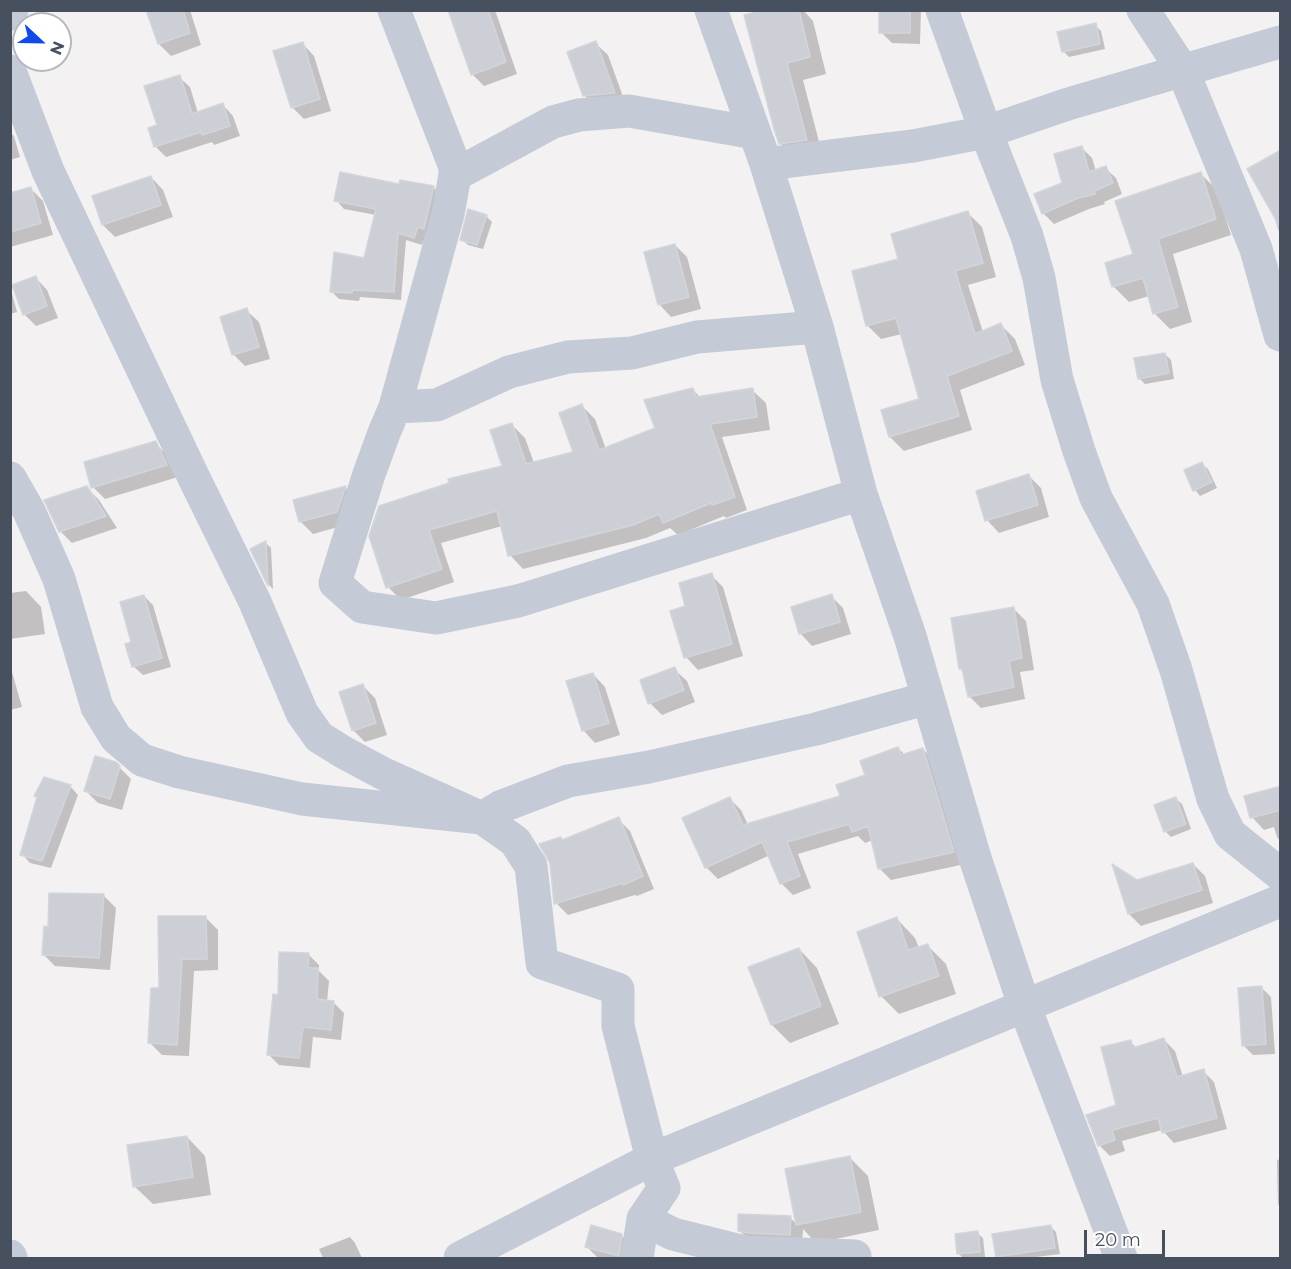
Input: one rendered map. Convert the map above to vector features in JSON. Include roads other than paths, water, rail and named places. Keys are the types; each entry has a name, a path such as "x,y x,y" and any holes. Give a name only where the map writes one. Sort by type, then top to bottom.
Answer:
{"street":[{"path":"394,10 455,167 455,175 448,214 395,407 369,474 335,583 362,607 436,618 518,601 861,494"},
{"path":"711,10 766,164 817,327 861,494 910,636 975,858 1024,1005 1121,1258"},
{"path":"942,10 1027,236 1039,278 1057,380 1079,451 1096,498 1153,604 1176,670 1213,799 1230,834 1281,874"},
{"path":"1143,10 1182,71 1256,249 1281,334"},
{"path":"766,164 913,146 986,132 1068,104 1281,42"},
{"path":"11,71 48,171 255,602 302,713 319,737 382,773 482,818 515,841 531,866 542,963 618,989 618,1026 652,1159 664,1188 643,1220 637,1258"},
{"path":"455,175 553,122 579,115 629,111 755,133"},
{"path":"395,407 437,405 509,372 568,357 632,353 697,337 817,327"},
{"path":"10,478 20,511 59,579 97,708 116,738 142,760 179,772 302,799 482,818 500,807 568,781 649,767 794,734 928,698"},
{"path":"460,1258 652,1159 1281,901"},
{"path":"643,1220 673,1234 745,1252 862,1258"}]}
